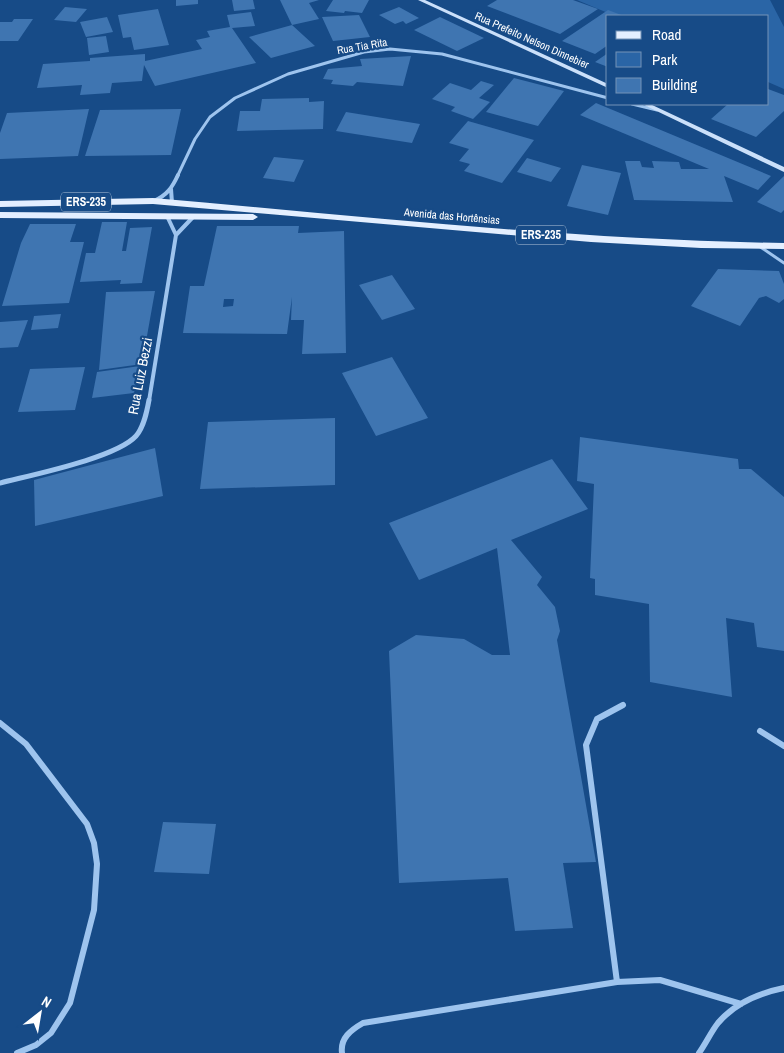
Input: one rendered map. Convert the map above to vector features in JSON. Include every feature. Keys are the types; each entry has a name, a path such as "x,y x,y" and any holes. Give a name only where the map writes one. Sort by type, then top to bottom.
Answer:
{"main road":[{"name":"Avenida das Hortênsias","path":"0,204 172,203 591,239 784,246"},
{"path":"128,215 164,211 172,203"},
{"path":"194,216 204,211 259,210"},
{"name":"Avenida das Hortênsias","path":"0,215 278,217 298,215"}],"street":[{"name":"Rua Prefeito Nelson Dinnebier","path":"421,0 606,85"},
{"name":"Rua Tia Rita","path":"153,202 163,197 171,189 195,139 210,117 235,98 288,74 364,52 390,49 442,54 606,97"},
{"path":"636,105 660,111"},
{"path":"647,105 784,170"},
{"name":"Rua Tia Rita","path":"171,189 172,203"},
{"path":"167,216 176,235 194,216"},
{"name":"Rua Luiz Bezzi","path":"0,483 99,455 124,445 136,436 144,420 149,401 176,235"},
{"path":"617,982 586,745 597,720 623,705"},
{"path":"0,723 26,744 87,824 94,843 98,864 94,910 70,1003 51,1033 36,1046 16,1053"},
{"path":"760,731 784,746"},
{"path":"342,1053 341,1049 349,1031 362,1023 617,982 660,980 741,1004"},
{"path":"699,1053 720,1021 741,1004 768,990 784,988"}],"lane":[{"path":"760,246 784,263"}],"green space":[{"path":"577,0 770,0 784,27 784,89 769,82 769,15 613,15"}],"building":[{"path":"176,0 198,0 198,4 176,6"},
{"path":"232,0 253,0 255,9 234,11"},
{"path":"280,0 319,0 309,3 319,19 292,25"},
{"path":"333,0 369,0 362,13 326,11"},
{"path":"497,0 573,0 598,9 560,34 487,6"},
{"path":"65,7 87,9 76,22 54,20"},
{"path":"399,7 419,18 406,24 403,21 395,24 379,15"},
{"path":"158,9 169,45 134,50 131,37 123,38 118,15"},
{"path":"608,10 621,15 606,15 606,46 595,54 562,41"},
{"path":"251,12 255,26 232,28 256,63 155,86 144,65 142,81 112,83 110,93 80,95 82,85 37,88 43,64 90,61 90,58 145,54 145,61 202,49 196,40 210,37 207,31 230,27 227,15"},
{"path":"359,15 370,37 333,41 322,17"},
{"path":"107,17 113,32 86,37 80,22"},
{"path":"440,17 484,38 457,51 414,30"},
{"path":"14,19 33,19 18,41 0,41 0,22 12,22"},
{"path":"292,25 315,46 271,58 249,37"},
{"path":"106,36 109,52 89,55 87,38"},
{"path":"606,54 606,66 595,62"},
{"path":"411,56 403,86 357,82 353,86 331,84 333,80 323,79 328,69 362,66 360,59"},
{"path":"514,78 564,91 538,126 486,112"},
{"path":"481,81 494,85 479,98 490,102 473,119 451,111 455,107 432,99 450,83 471,90"},
{"path":"769,89 784,95 784,111 756,137 711,119 727,105 769,105"},
{"path":"309,98 309,102 324,101 323,129 237,131 240,111 260,111 262,99"},
{"path":"596,103 771,176 758,190 724,176 733,202 634,200 625,161 640,161 642,167 654,168 652,161 679,162 681,169 709,169 580,115"},
{"path":"89,109 78,156 0,159 0,133 7,113"},
{"path":"181,109 171,155 85,156 100,110"},
{"path":"346,112 420,124 412,143 336,131"},
{"path":"468,121 534,140 502,183 464,171 470,164 459,161 469,149 449,143"},
{"path":"274,157 304,160 294,182 263,178"},
{"path":"527,158 561,168 551,182 517,172"},
{"path":"582,165 621,173 608,215 567,206"},
{"path":"784,176 784,210 781,213 757,202"},
{"path":"102,222 127,222 122,251 126,251 130,228 152,227 142,283 120,284 121,280 80,282 86,253 95,253"},
{"path":"30,224 76,224 70,242 84,242 69,303 2,306 21,243"},
{"path":"217,226 299,226 298,233 344,231 346,353 302,354 304,320 291,320 292,297 287,334 183,333 190,286 204,286","holes":["224,299 234,299 233,306 223,307"]},
{"path":"718,269 779,271 784,284 784,299 779,303 766,296 759,298 740,326 691,306"},
{"path":"392,275 415,309 382,320 359,285"},
{"path":"155,291 142,364 99,370 106,292"},
{"path":"61,314 58,328 31,330 34,316"},
{"path":"28,320 18,347 0,348 0,322"},
{"path":"392,357 428,418 376,436 342,373"},
{"path":"140,366 134,393 92,398 97,372"},
{"path":"85,367 75,410 18,412 30,369"},
{"path":"335,418 335,485 200,489 208,422"},
{"path":"580,437 738,459 739,469 751,469 784,497 784,651 757,647 754,623 726,618 732,697 650,682 649,604 595,595 595,579 590,578 594,484 577,481"},
{"path":"155,448 163,496 35,526 34,480"},
{"path":"552,459 588,509 511,540 542,577 537,585 555,607 560,631 557,640 596,862 563,863 573,928 515,931 508,878 399,883 389,651 416,635 464,639 492,655 510,655 497,548 419,580 389,523"},
{"path":"163,822 216,824 209,874 154,872"}]}
